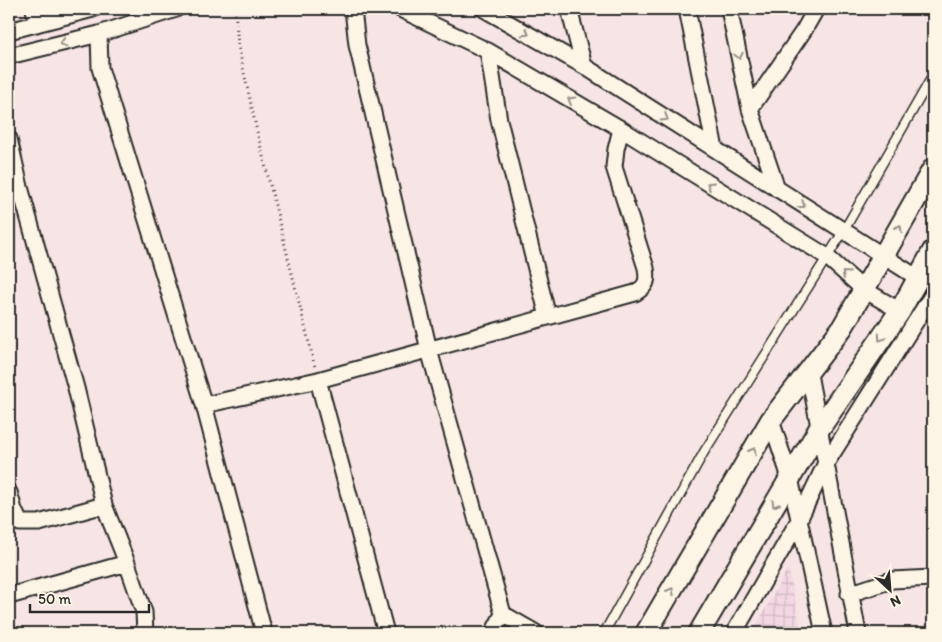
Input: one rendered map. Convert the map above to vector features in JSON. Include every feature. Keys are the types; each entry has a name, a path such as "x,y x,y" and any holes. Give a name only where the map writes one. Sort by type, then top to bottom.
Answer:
{"street":[{"path":"34,9 37,24"},
{"path":"9,31 93,9"},
{"path":"9,56 99,34 176,9"},
{"path":"353,9 357,45 429,350 503,614 493,633"},
{"path":"400,9 488,51 621,130 826,256 863,289 900,311"},
{"path":"484,9 584,66 918,278"},
{"path":"569,9 584,66"},
{"path":"688,9 715,149"},
{"path":"729,9 750,108 777,189"},
{"path":"750,108 804,30 816,9"},
{"path":"99,34 100,68 204,405 264,633"},
{"path":"488,51 498,120 548,317"},
{"path":"204,405 318,380 635,293 644,288 648,280 614,167 621,130"},
{"path":"9,139 14,189 76,388 104,505 141,600 146,631"},
{"path":"646,633 771,420 809,374 842,328 933,169"},
{"path":"700,633 819,429 900,311 933,251"},
{"path":"734,633 799,520 826,465 933,294"},
{"path":"809,374 849,594 858,633"},
{"path":"318,380 386,633"},
{"path":"771,420 790,478 824,633"},
{"path":"9,492 20,523 39,524 104,505"},
{"path":"9,596 127,563"},
{"path":"849,594 892,580 933,578"},
{"path":"503,614 536,633"}],"lane":[{"path":"604,633 704,452 826,256 843,232 933,75"}],"path":[{"path":"235,9 238,45 258,136 318,380"}],"shaded area":[{"path":"788,568 802,633 752,633"}]}
